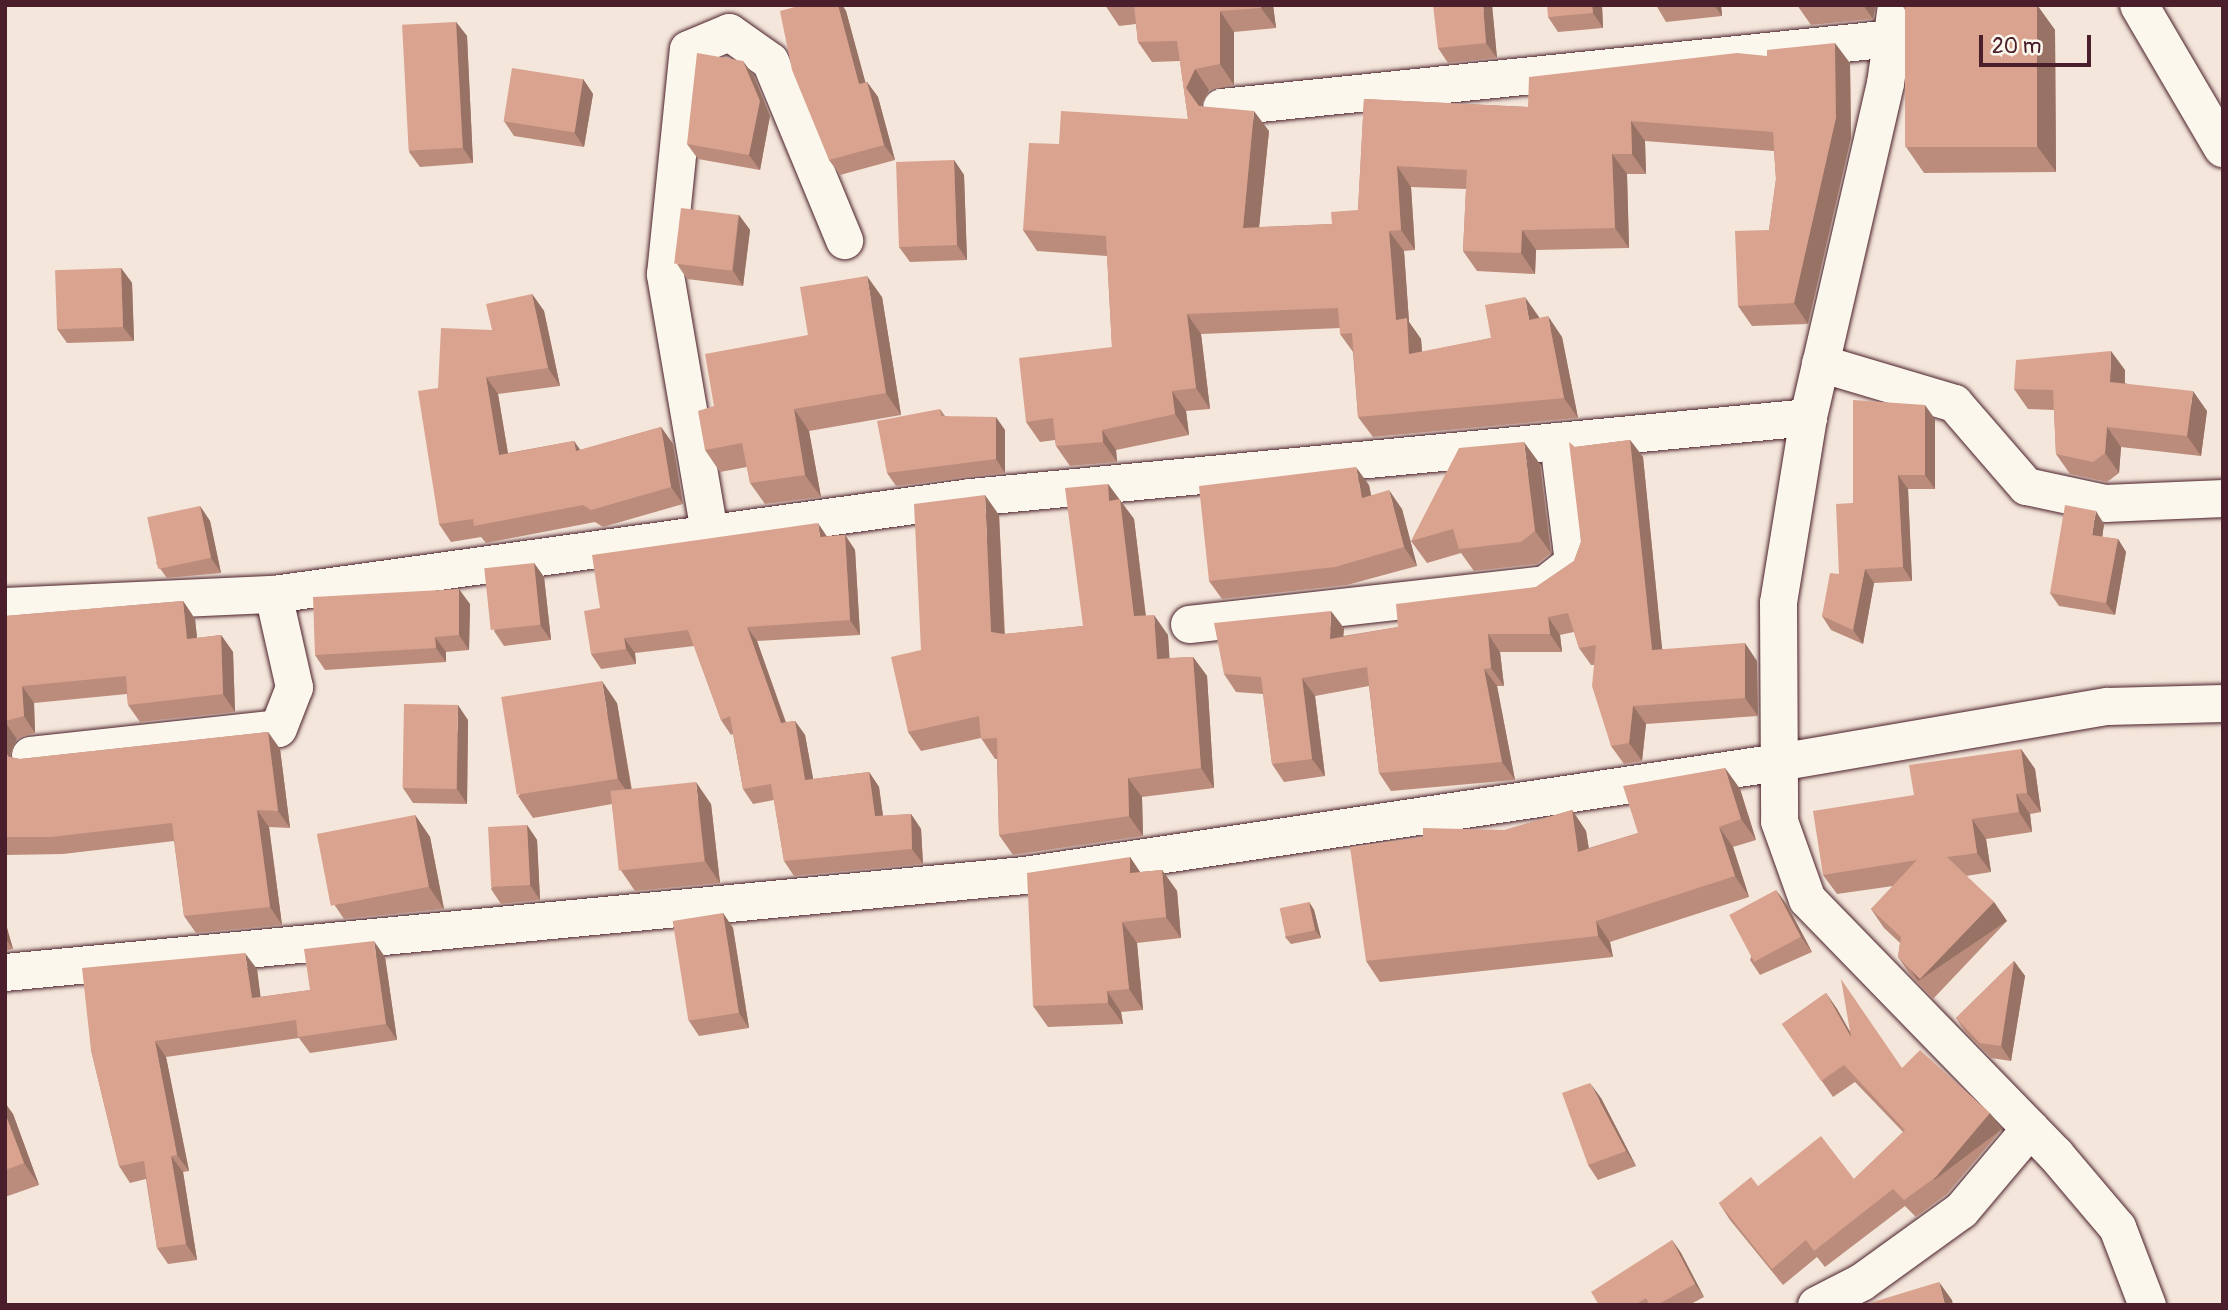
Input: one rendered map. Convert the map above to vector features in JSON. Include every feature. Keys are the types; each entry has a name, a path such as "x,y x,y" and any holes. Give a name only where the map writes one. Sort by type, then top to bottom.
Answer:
{"main road":[{"path":"2140,5 2223,148"}],"street":[{"path":"1221,107 1894,22 1808,416 1778,603 1779,821 1807,899 2030,1129 2117,1227 2147,1305"},
{"path":"709,532 665,274 688,49 729,32 770,61 844,240"},
{"path":"1820,363 1954,403 2026,486 2105,503 2223,498"},
{"path":"5,607 273,594 970,497 1808,416"},
{"path":"1189,624 1545,584 1573,562 1558,440"},
{"path":"30,755 278,728 294,687 273,594"},
{"path":"5,972 1024,875 1778,762 2107,706 2223,703"},
{"path":"1816,1305 1861,1282 1961,1210 2030,1129"}],"building":[{"path":"802,5 838,5 859,84 867,82 884,145 829,160 792,70 780,11"},
{"path":"1134,5 1261,5 1261,8 1220,11 1220,64 1195,69 1186,88 1199,106 1254,111 1243,228 1332,224 1331,212 1358,210 1364,99 1528,107 1529,77 1737,53 1767,56 1767,50 1835,43 1836,118 1794,303 1738,306 1735,231 1769,230 1776,179 1773,132 1631,121 1632,154 1612,154 1615,228 1522,230 1521,253 1463,251 1467,170 1397,166 1401,230 1389,231 1396,320 1407,318 1409,354 1491,338 1485,305 1525,297 1529,320 1548,316 1564,398 1358,417 1352,333 1340,334 1338,308 1187,314 1196,388 1172,391 1175,414 1102,430 1103,442 1056,446 1053,418 1026,422 1019,358 1112,347 1106,236 1023,230 1029,143 1059,144 1061,111 1188,119 1177,41 1138,42"},
{"path":"1433,5 1483,5 1486,43 1438,48"},
{"path":"1547,5 1592,5 1593,13 1548,17"},
{"path":"1905,5 2037,5 2037,147 1905,147"},
{"path":"456,22 463,148 409,151 402,25"},
{"path":"697,53 743,61 760,101 749,155 687,144"},
{"path":"512,68 583,79 575,133 504,121"},
{"path":"954,160 957,245 899,247 896,162"},
{"path":"681,208 739,215 732,271 674,264"},
{"path":"121,268 123,327 57,329 55,270"},
{"path":"867,276 886,393 794,409 805,475 750,483 742,443 705,450 698,411 714,406 705,354 808,335 800,287"},
{"path":"532,294 548,368 486,377 499,455 574,441 576,451 661,427 671,487 591,510 583,505 474,526 473,519 439,524 418,391 438,388 441,328 492,330 486,304"},
{"path":"2111,351 2110,382 2193,391 2187,436 2107,427 2105,453 2093,462 2056,454 2053,390 2014,389 2016,360"},
{"path":"1853,400 1925,405 1925,475 1898,475 1903,567 1865,569 1853,630 1822,616 1830,573 1839,574 1836,504 1853,503"},
{"path":"940,409 941,416 996,417 996,459 887,473 877,421"},
{"path":"1630,440 1652,650 1745,643 1745,698 1633,706 1629,743 1611,746 1592,686 1596,645 1579,648 1568,613 1548,617 1550,634 1488,634 1491,668 1484,669 1502,762 1379,773 1367,667 1302,678 1312,759 1272,764 1261,677 1224,674 1214,623 1331,611 1330,639 1398,627 1396,604 1536,587 1574,561 1581,542 1569,442 1575,447"},
{"path":"1524,442 1535,531 1521,542 1459,549 1453,529 1411,541 1459,448"},
{"path":"1356,467 1362,498 1389,490 1404,547 1335,567 1209,581 1199,486"},
{"path":"1108,484 1109,501 1120,499 1134,616 1154,615 1157,659 1193,657 1201,768 1128,778 1129,816 999,835 997,738 981,739 979,716 908,732 891,657 921,650 914,504 985,495 991,632 1004,634 1083,626 1065,488"},
{"path":"2065,505 2096,511 2092,535 2118,539 2106,603 2050,593"},
{"path":"200,506 211,558 158,569 147,517"},
{"path":"818,523 820,537 845,535 850,620 747,627 781,723 795,721 805,780 869,772 875,816 911,814 912,849 784,861 771,784 743,789 730,716 721,720 688,630 624,638 626,649 591,654 584,611 600,608 592,555"},
{"path":"534,563 540,625 491,630 484,568"},
{"path":"459,589 459,635 435,637 436,648 315,655 313,597"},
{"path":"183,601 187,639 221,635 223,694 128,705 126,676 22,686 24,716 5,721 5,616"},
{"path":"602,681 617,779 517,795 501,697"},
{"path":"404,704 458,705 457,789 403,788"},
{"path":"268,732 278,811 257,810 270,907 184,916 172,823 51,837 5,837 5,752 9,757 20,759"},
{"path":"2021,749 2027,793 2016,794 2019,812 1972,819 1977,853 1947,857 1994,902 1920,979 1898,957 1901,937 1871,909 1917,860 1823,875 1813,811 1914,795 1909,765"},
{"path":"1725,768 1741,819 1719,827 1735,876 1596,921 1598,936 1366,961 1350,847 1423,837 1423,828 1505,830 1572,810 1578,852 1638,833 1623,786"},
{"path":"696,782 704,862 619,871 610,791"},
{"path":"415,815 429,887 331,906 317,834"},
{"path":"527,825 530,885 491,887 488,827"},
{"path":"1130,857 1130,873 1162,870 1166,917 1122,922 1129,989 1107,991 1108,1003 1033,1006 1027,873"},
{"path":"1776,890 1801,937 1754,962 1729,915"},
{"path":"1309,902 1315,930 1286,937 1280,908"},
{"path":"723,913 739,1013 688,1021 673,921"},
{"path":"374,941 386,1024 298,1037 296,1020 155,1041 177,1155 171,1156 186,1244 157,1248 144,1161 119,1166 91,1050 82,968 245,953 252,998 310,990 304,949"},
{"path":"2014,961 2001,1046 1980,1043 1956,1018"},
{"path":"1841,979 1902,1068 1920,1050 1990,1113 1936,1177 1904,1200 1893,1189 1814,1251 1806,1240 1772,1269 1719,1203 1751,1177 1758,1186 1821,1136 1854,1179 1905,1130 1844,1065 1821,1081 1782,1024 1826,993 1851,1037"},
{"path":"1590,1083 1626,1151 1588,1165 1562,1093"},
{"path":"5,1113 24,1163 5,1170"},
{"path":"1672,1240 1695,1284 1657,1305 1649,1305 1646,1298 1635,1305 1599,1305 1591,1292"},
{"path":"1939,1282 1945,1305 1863,1305"}]}
